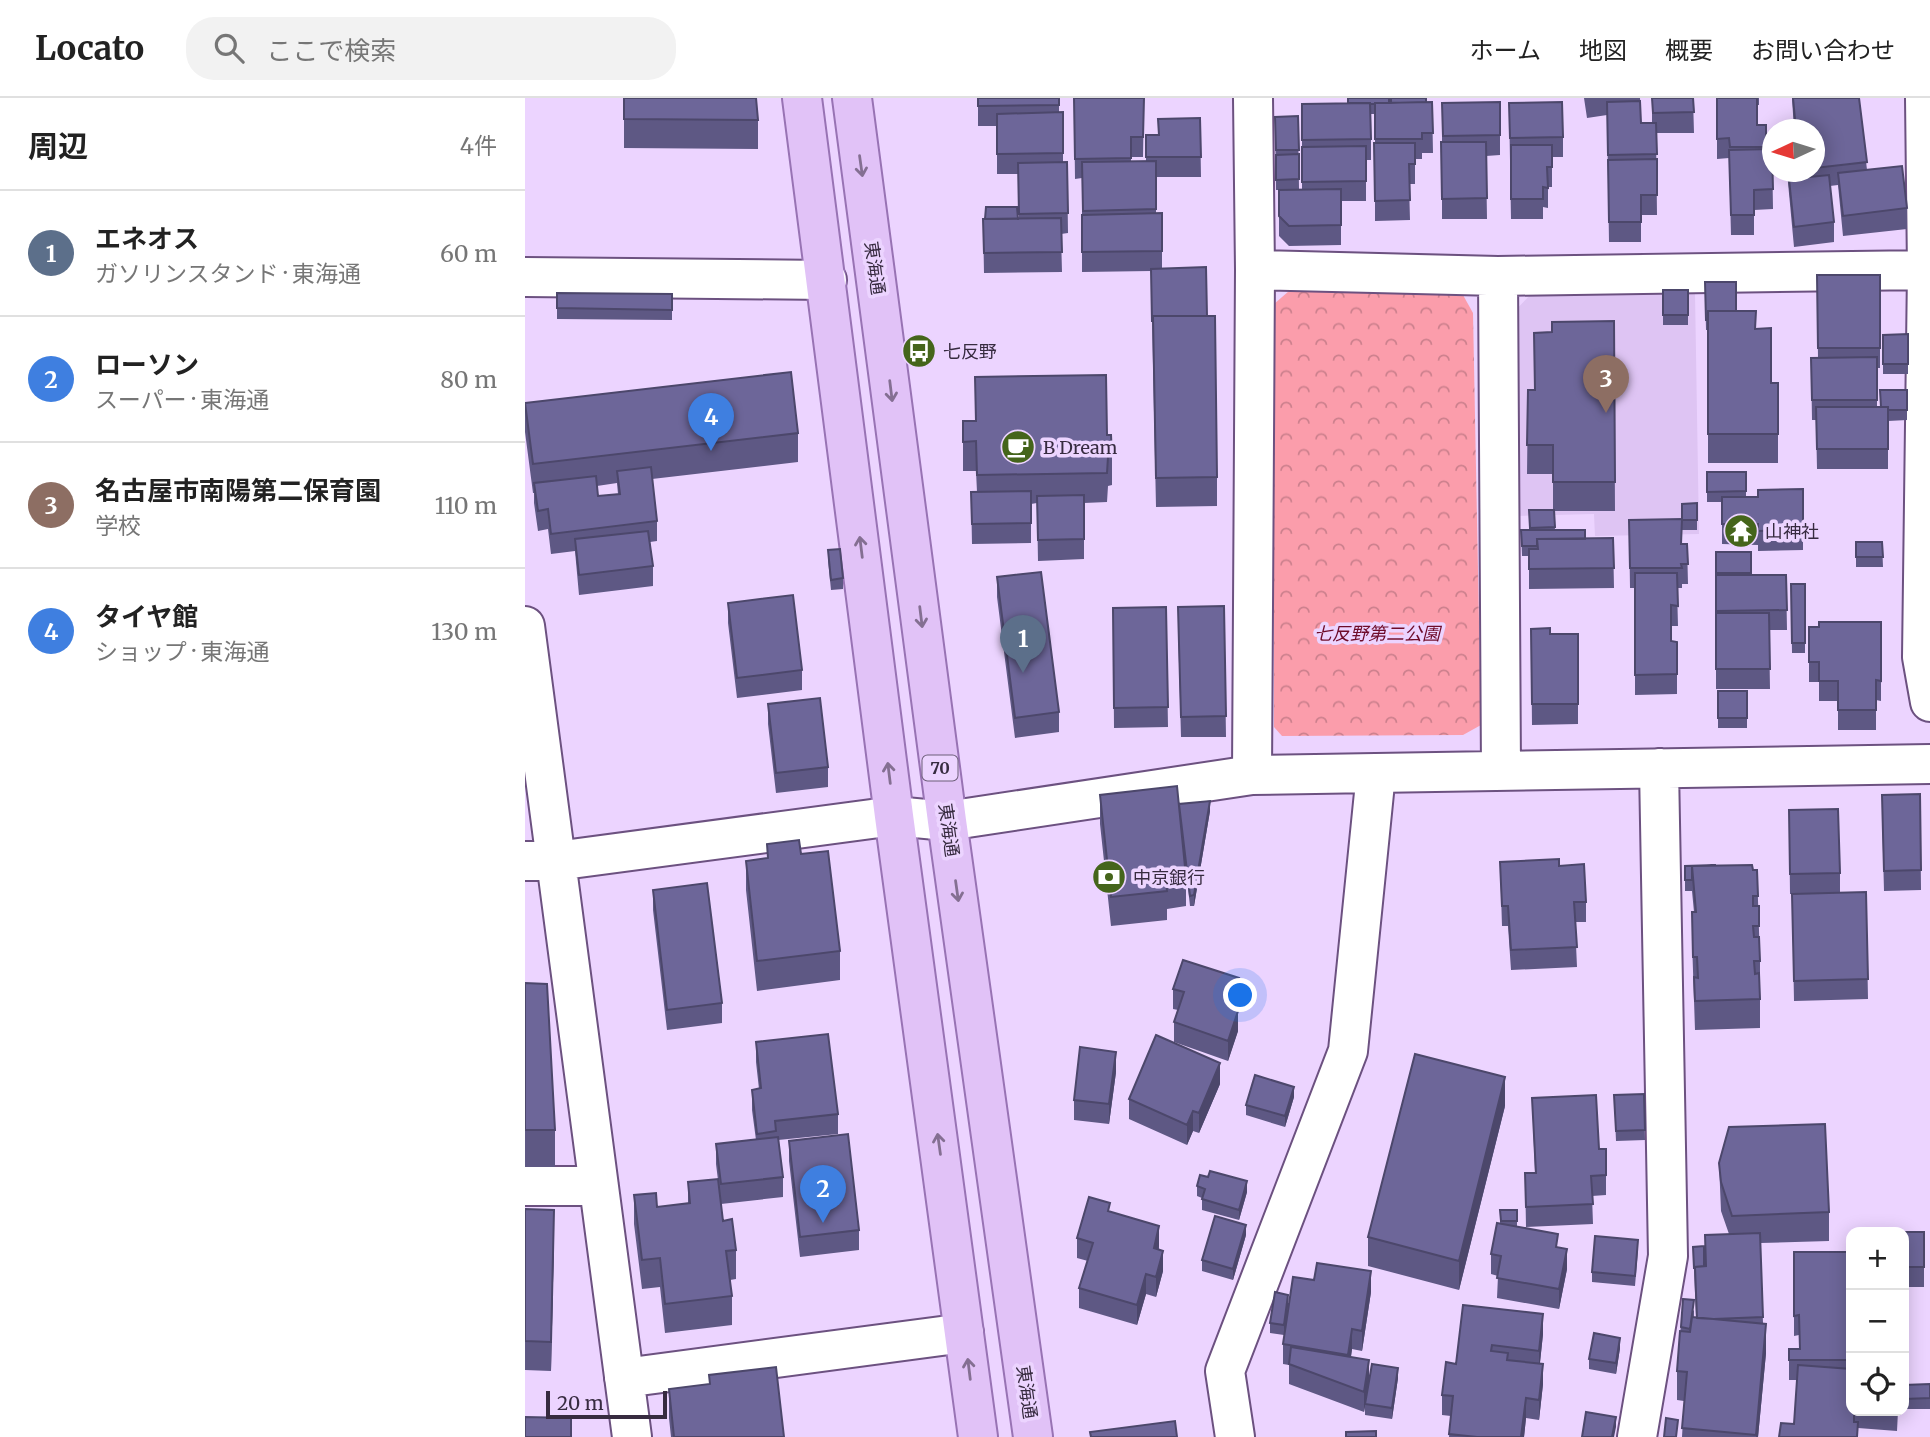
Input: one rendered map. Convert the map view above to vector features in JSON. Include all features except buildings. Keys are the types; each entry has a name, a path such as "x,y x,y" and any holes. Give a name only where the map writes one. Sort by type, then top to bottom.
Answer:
{"main road":[{"path":"802,98 894,816 978,1437"},
{"name":"東海通","path":"852,98 947,821 1033,1437"}],"street":[{"path":"1252,775 1255,270 1253,98"},
{"path":"1925,98 1927,533 1922,657 1930,702"},
{"path":"1255,270 1498,276 1927,270"},
{"path":"1498,276 1501,771"},
{"path":"525,277 827,280"},
{"path":"525,626 540,861 599,1186 632,1437"},
{"path":"540,861 894,816 947,821 1252,775 1930,764"},
{"path":"1637,1437 1668,1256 1659,768"},
{"path":"1235,1437 1225,1371 1348,1051 1376,773"},
{"path":"525,1186 599,1186"},
{"path":"624,1378 964,1333"}],"shaded area":[{"path":"1695,293 1699,534 1595,536 1594,514 1515,516 1514,312 1530,295"}],"green space":[{"name":"七反野第二公園","path":"1289,291 1463,295 1473,313 1481,725 1463,735 1282,736 1274,727 1274,304"}],"place":[{"name":"七反野","path":"919,351"},
{"name":"名古屋市南陽第二保育園","path":"1606,413"},
{"name":"B Dream","path":"1018,447"},
{"name":"タイヤ館","path":"711,451"},
{"name":"山神社","path":"1741,531"},
{"name":"エネオス","path":"1023,673"},
{"name":"中京銀行","path":"1109,877"},
{"name":"ローソン","path":"823,1223"}]}
